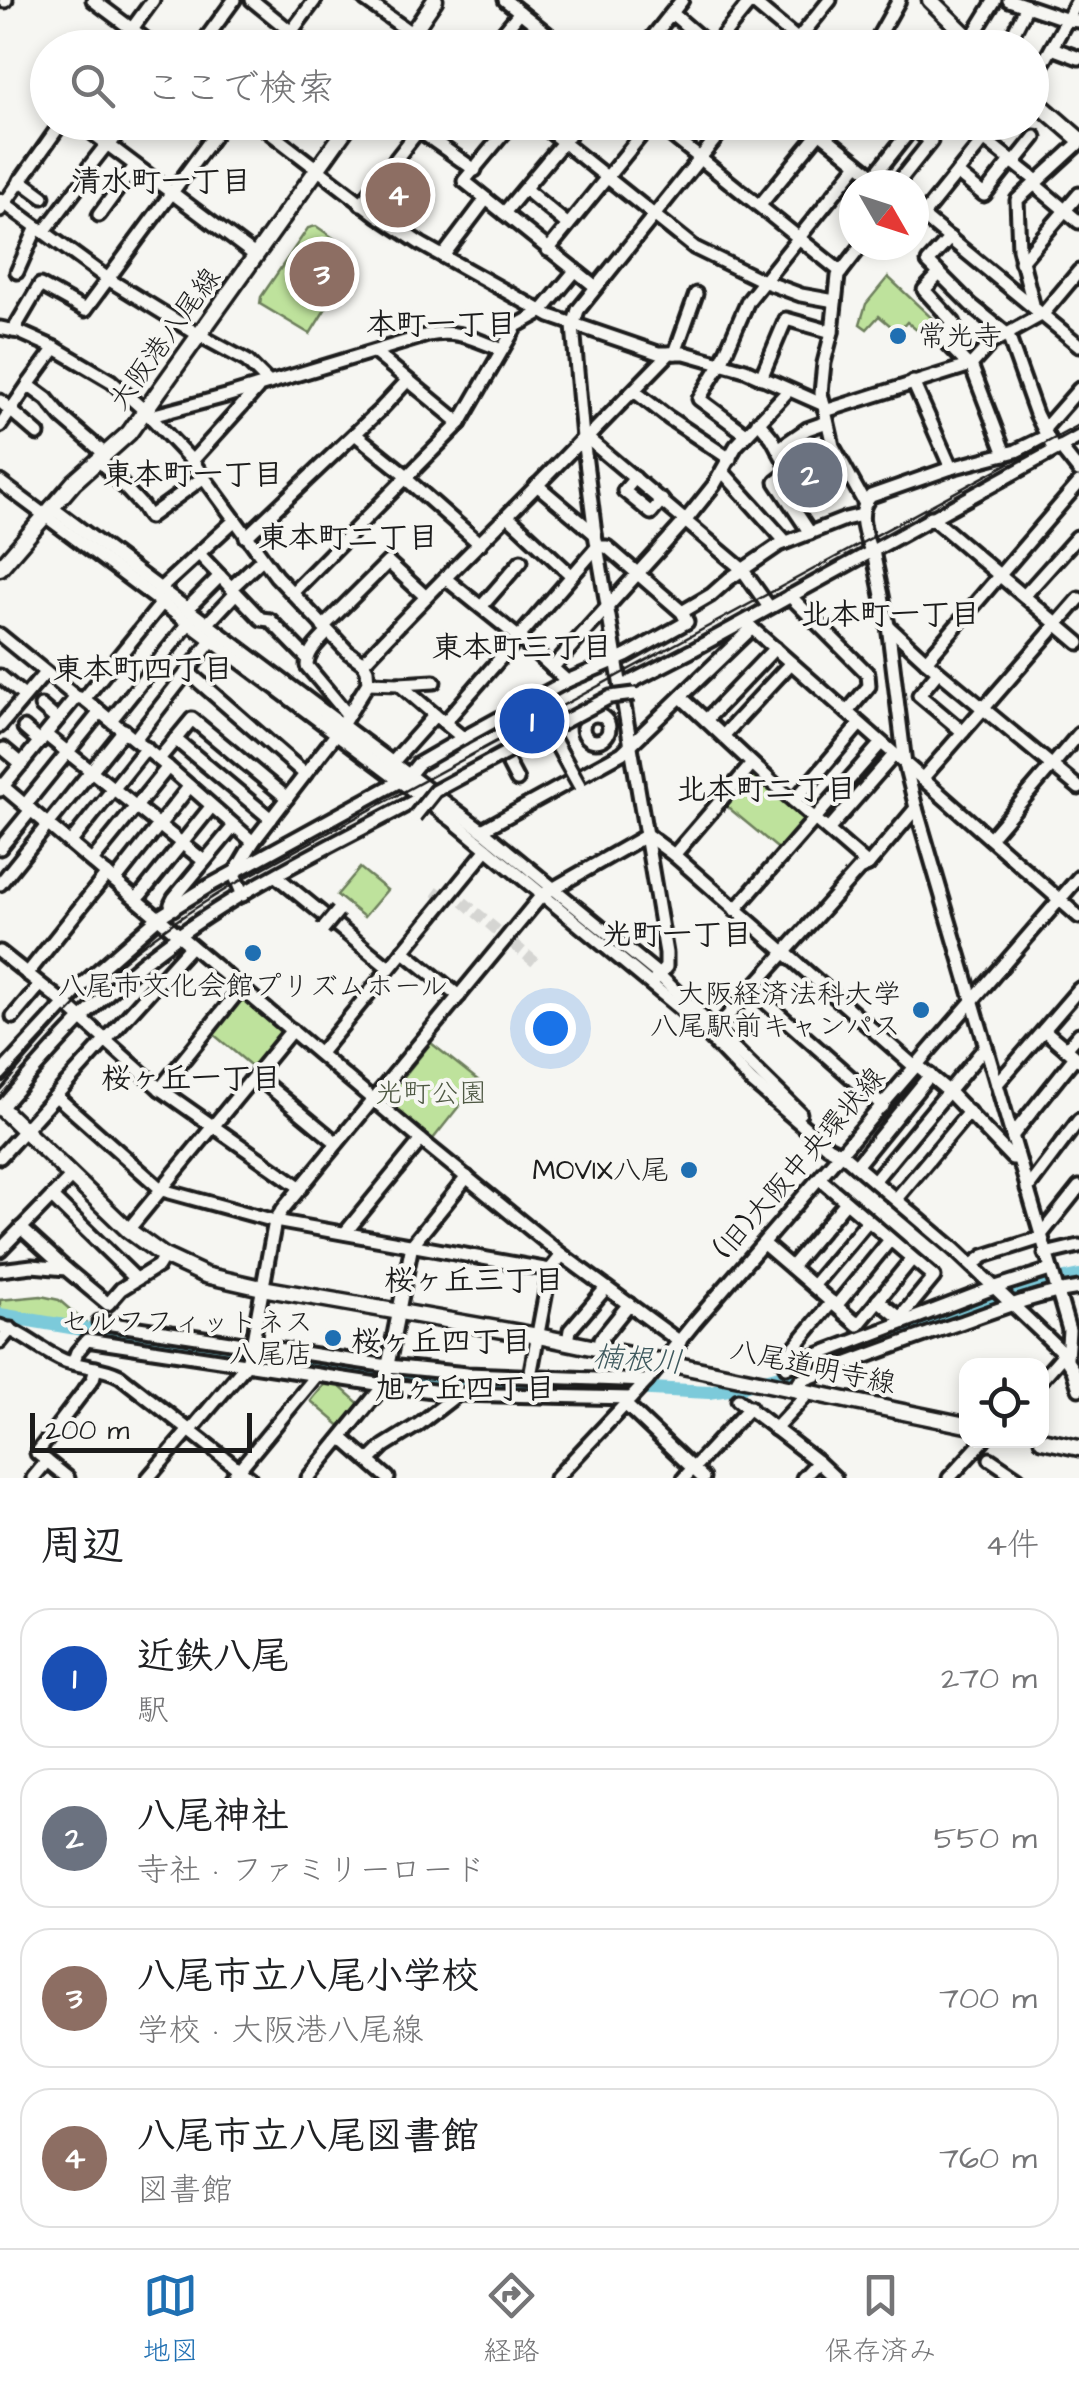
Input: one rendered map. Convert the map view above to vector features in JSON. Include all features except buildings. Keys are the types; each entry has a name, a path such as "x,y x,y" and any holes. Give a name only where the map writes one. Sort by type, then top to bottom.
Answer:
{"main road":[{"path":"415,30 436,0"},
{"path":"930,0 961,30"},
{"path":"1049,114 1079,141"},
{"name":"大阪港八尾線","path":"0,568 48,511 148,414 199,335 339,140"},
{"name":"八尾道明寺線","path":"0,1108 128,1230 164,1256 205,1275 599,1348 959,1423"},
{"path":"1049,1442 1079,1448"}],"street":[{"path":"93,0 134,30"},
{"path":"132,28 153,0"},
{"path":"212,30 234,0"},
{"path":"252,0 290,30"},
{"path":"292,30 315,0"},
{"path":"365,0 406,30"},
{"path":"506,0 521,7 546,30"},
{"path":"659,30 682,0"},
{"path":"727,30 751,0 781,30"},
{"path":"807,30 830,0"},
{"path":"882,30 899,0"},
{"path":"981,30 995,0"},
{"path":"1008,0 1073,20"},
{"path":"1049,53 1073,20 1078,0"},
{"path":"1015,30 1027,6"},
{"path":"504,30 521,7"},
{"path":"673,14 691,30"},
{"path":"1052,48 1079,58"},
{"path":"49,140 1,204 108,279 246,361 264,384"},
{"path":"101,140 256,256"},
{"path":"85,172 112,140"},
{"path":"211,140 85,310 40,285 7,329 55,348 111,381 148,414 192,461 292,593 368,670 368,683 359,700 253,842 234,874"},
{"path":"279,140 361,204 542,312 572,326 658,353 686,353 745,370 826,412"},
{"path":"361,204 406,140"},
{"path":"436,140 474,170"},
{"path":"499,140 464,180 596,287"},
{"path":"560,140 695,248 763,281 835,302"},
{"path":"548,250 639,140"},
{"path":"677,140 841,272"},
{"path":"655,980 666,967 666,954 606,607 572,326 578,310 714,140"},
{"path":"760,205 804,140"},
{"path":"830,140 866,170"},
{"path":"878,170 899,140"},
{"path":"908,170 929,140"},
{"path":"929,201 983,140"},
{"path":"985,140 1079,222"},
{"path":"957,173 984,195 1033,140"},
{"path":"1038,310 1021,262 1017,200 1079,141"},
{"path":"504,214 562,142"},
{"path":"746,434 698,399 720,363 739,317 763,281 858,164"},
{"path":"99,215 136,166"},
{"path":"20,180 43,196"},
{"path":"17,272 40,229 78,186"},
{"path":"525,189 568,224"},
{"path":"1021,262 1079,194"},
{"path":"443,256 486,199"},
{"path":"929,221 1079,345"},
{"path":"950,238 928,262 1008,335 1045,432 1079,471"},
{"path":"850,260 841,272 822,393 833,446 863,509 888,626 905,764 916,808 1069,1330 1065,1356 1049,1372"},
{"path":"292,593 460,423 516,326 542,312 575,270"},
{"path":"778,449 826,412 970,365 1079,271"},
{"path":"939,274 924,290 954,323 941,337 970,365 1004,454"},
{"path":"363,663 672,353 696,294"},
{"path":"761,378 786,318 832,332"},
{"path":"148,414 448,331 502,350"},
{"path":"0,426 55,348"},
{"path":"374,352 460,423"},
{"path":"246,537 407,381"},
{"path":"913,382 950,468"},
{"path":"192,461 264,384"},
{"path":"28,386 47,400 102,457 150,517 204,478"},
{"path":"682,612 786,542 863,509 871,496 1004,454 1045,432 1079,389"},
{"path":"552,668 686,520 746,434 788,390"},
{"path":"634,391 730,459"},
{"path":"0,401 38,434"},
{"path":"758,422 790,471 776,482 810,533"},
{"path":"355,434 480,544"},
{"path":"482,830 622,754 769,607 1079,437"},
{"path":"585,438 742,569 769,607"},
{"path":"723,472 786,542"},
{"path":"0,482 48,511 188,616 212,640 342,724 404,778 438,797 482,830 547,891 716,1030 842,1154"},
{"path":"926,661 1079,484"},
{"path":"0,1074 64,1003 159,917 404,778 418,764 463,738 687,622 682,612 538,485"},
{"path":"508,516 571,575"},
{"path":"932,516 1079,643"},
{"path":"235,520 161,596 80,698 1,787 562,1256 680,1342"},
{"path":"1025,595 1077,538"},
{"path":"392,762 518,637 596,540"},
{"path":"200,554 261,619 270,620 307,658"},
{"path":"208,624 262,558"},
{"path":"481,607 521,560"},
{"path":"342,724 306,666 325,629 388,562 426,597"},
{"path":"0,848 67,753 106,716 220,576"},
{"path":"446,579 567,681"},
{"path":"790,596 868,674 868,686 847,712"},
{"path":"922,779 1079,598"},
{"path":"188,616 208,624 392,762 422,798 547,891"},
{"path":"748,625 1079,917"},
{"path":"621,687 748,625"},
{"path":"888,626 1079,788"},
{"path":"135,739 212,640"},
{"path":"2,641 124,730 253,842"},
{"path":"706,720 775,648"},
{"path":"723,736 791,663"},
{"path":"0,726 44,672"},
{"path":"188,672 306,774"},
{"path":"938,672 919,695 964,732"},
{"path":"0,676 24,696"},
{"path":"368,683 434,682"},
{"path":"399,684 463,738"},
{"path":"415,816 434,791 610,696 634,694"},
{"path":"681,697 868,865"},
{"path":"41,706 57,720"},
{"path":"92,861 135,809 175,739 192,720 286,798"},
{"path":"794,801 860,724"},
{"path":"24,728 67,753 204,862"},
{"path":"549,729 579,785"},
{"path":"0,884 124,730"},
{"path":"990,838 1079,734"},
{"path":"175,739 271,819"},
{"path":"736,910 881,744"},
{"path":"70,843 146,748"},
{"path":"4,750 22,764"},
{"path":"828,830 894,754"},
{"path":"505,756 517,780"},
{"path":"674,855 752,764"},
{"path":"230,785 248,766"},
{"path":"27,974 189,787"},
{"path":"0,1108 81,1018 179,934 276,876 422,798 438,797"},
{"path":"137,899 212,807"},
{"path":"716,1030 916,808"},
{"path":"173,908 174,898 234,826"},
{"path":"647,835 930,1075 1012,1158 1018,1158"},
{"path":"148,1478 246,1365 275,1221 547,891 647,835"},
{"path":"320,1053 487,849"},
{"path":"234,874 243,895"},
{"path":"276,876 389,968"},
{"name":"(旧)大阪中央環状線","path":"561,1476 664,1362 1079,878"},
{"path":"323,929 338,911"},
{"path":"0,1156 191,946"},
{"path":"403,951 459,996"},
{"path":"0,952 160,1089 301,1188"},
{"path":"655,980 752,1082 896,1199 996,1288 1065,1356 1079,1388"},
{"path":"13,1017 40,985"},
{"path":"160,1089 242,988"},
{"path":"998,1084 1079,989"},
{"path":"752,990 882,1106"},
{"path":"128,1230 292,1030"},
{"path":"1044,1030 1073,1055"},
{"path":"1012,1136 1073,1055 1079,1034"},
{"path":"874,1181 986,1046"},
{"path":"255,1075 337,1144"},
{"path":"856,1166 930,1075"},
{"path":"56,1096 162,1190 275,1221 550,1270"},
{"path":"896,1199 969,1112"},
{"path":"1027,1190 1079,1120"},
{"path":"345,1234 421,1140"},
{"path":"3,1241 72,1176"},
{"path":"308,1478 384,1386 412,1245 467,1177"},
{"path":"820,1179 934,1278 900,1318 878,1300"},
{"path":"972,1266 984,1256 1040,1237 1079,1187"},
{"path":"52,1197 135,1278"},
{"path":"791,1267 846,1202"},
{"path":"813,1286 868,1221"},
{"path":"21,1228 108,1304"},
{"path":"890,1240 784,1364 1050,1270"},
{"path":"764,1244 858,1324 874,1353"},
{"path":"1046,1254 1079,1246"},
{"path":"164,1256 158,1266 120,1289 99,1324 388,1366 467,1374 647,1381"},
{"path":"530,1376 550,1270 562,1256"},
{"path":"858,1324 912,1259"},
{"path":"0,1270 32,1266 66,1269"},
{"path":"568,1342 570,1330 606,1288"},
{"path":"775,1429 804,1398 795,1388 800,1382 1011,1303 1079,1288"},
{"path":"599,1348 600,1340 629,1304"},
{"path":"0,1342 5,1328 49,1353 120,1376 190,1429 235,1473 250,1478"},
{"path":"1069,1341 1079,1328"},
{"path":"73,1363 87,1340 384,1386 458,1394 628,1401 698,1473"},
{"path":"68,1478 37,1454 93,1379 96,1368"},
{"path":"235,1473 317,1376"},
{"path":"369,1462 384,1446 458,1394"},
{"path":"608,1398 615,1416"},
{"path":"738,1400 835,1478"},
{"path":"684,1478 698,1473 750,1407"},
{"path":"342,1438 388,1478"},
{"path":"949,1478 977,1448"},
{"path":"990,1459 1018,1478"},
{"path":"33,1478 47,1461"},
{"path":"803,1478 818,1462"}],"green space":[{"path":"316,226 351,250 355,261 310,334 260,304 308,228"},
{"path":"888,277 936,322 924,336 907,322 898,332 879,316 867,329 860,324 866,304"},
{"path":"753,771 809,820 782,852 724,804"},
{"path":"360,868 387,890 364,917 337,895"},
{"path":"243,995 286,1032 255,1069 212,1033"},
{"name":"光町公園","path":"431,1043 479,1081 433,1139 385,1100"},
{"path":"41,1296 59,1300 88,1325 0,1310 0,1300"},
{"path":"324,1385 338,1385 363,1407 344,1429 311,1401"}],"waterway":[{"name":"楠根川","path":"0,1315 323,1367 709,1392 787,1374 1028,1287 1079,1276"}],"tunnel":[{"path":"435,891 442,896 454,894 536,963"}],"railway":[{"path":"0,1090 105,977 154,936 207,901 1079,425"}],"place":[{"name":"八尾市立八尾図書館","path":"398,195"},
{"name":"八尾市立八尾小学校","path":"322,274"},
{"name":"常光寺","path":"898,336"},
{"name":"八尾神社","path":"810,475"},
{"name":"近鉄八尾","path":"532,721"},
{"name":"八尾市文化会館プリズムホール","path":"253,953"},
{"name":"大阪経済法科大学 八尾駅前キャンパス","path":"921,1010"},
{"name":"MOVIX八尾","path":"689,1170"},
{"name":"セルフフィットネス 八尾店","path":"333,1338"}],"district":[{"name":"清水町一丁目","path":"161,182"},
{"name":"本町一丁目","path":"441,325"},
{"name":"東本町一丁目","path":"193,475"},
{"name":"東本町二丁目","path":"348,538"},
{"name":"北本町一丁目","path":"890,615"},
{"name":"東本町三丁目","path":"522,648"},
{"name":"東本町四丁目","path":"143,670"},
{"name":"北本町二丁目","path":"766,790"},
{"name":"光町一丁目","path":"677,935"},
{"name":"桜ヶ丘一丁目","path":"191,1079"},
{"name":"桜ヶ丘三丁目","path":"474,1281"},
{"name":"桜ヶ丘四丁目","path":"441,1342"},
{"name":"旭ヶ丘四丁目","path":"465,1389"}]}
